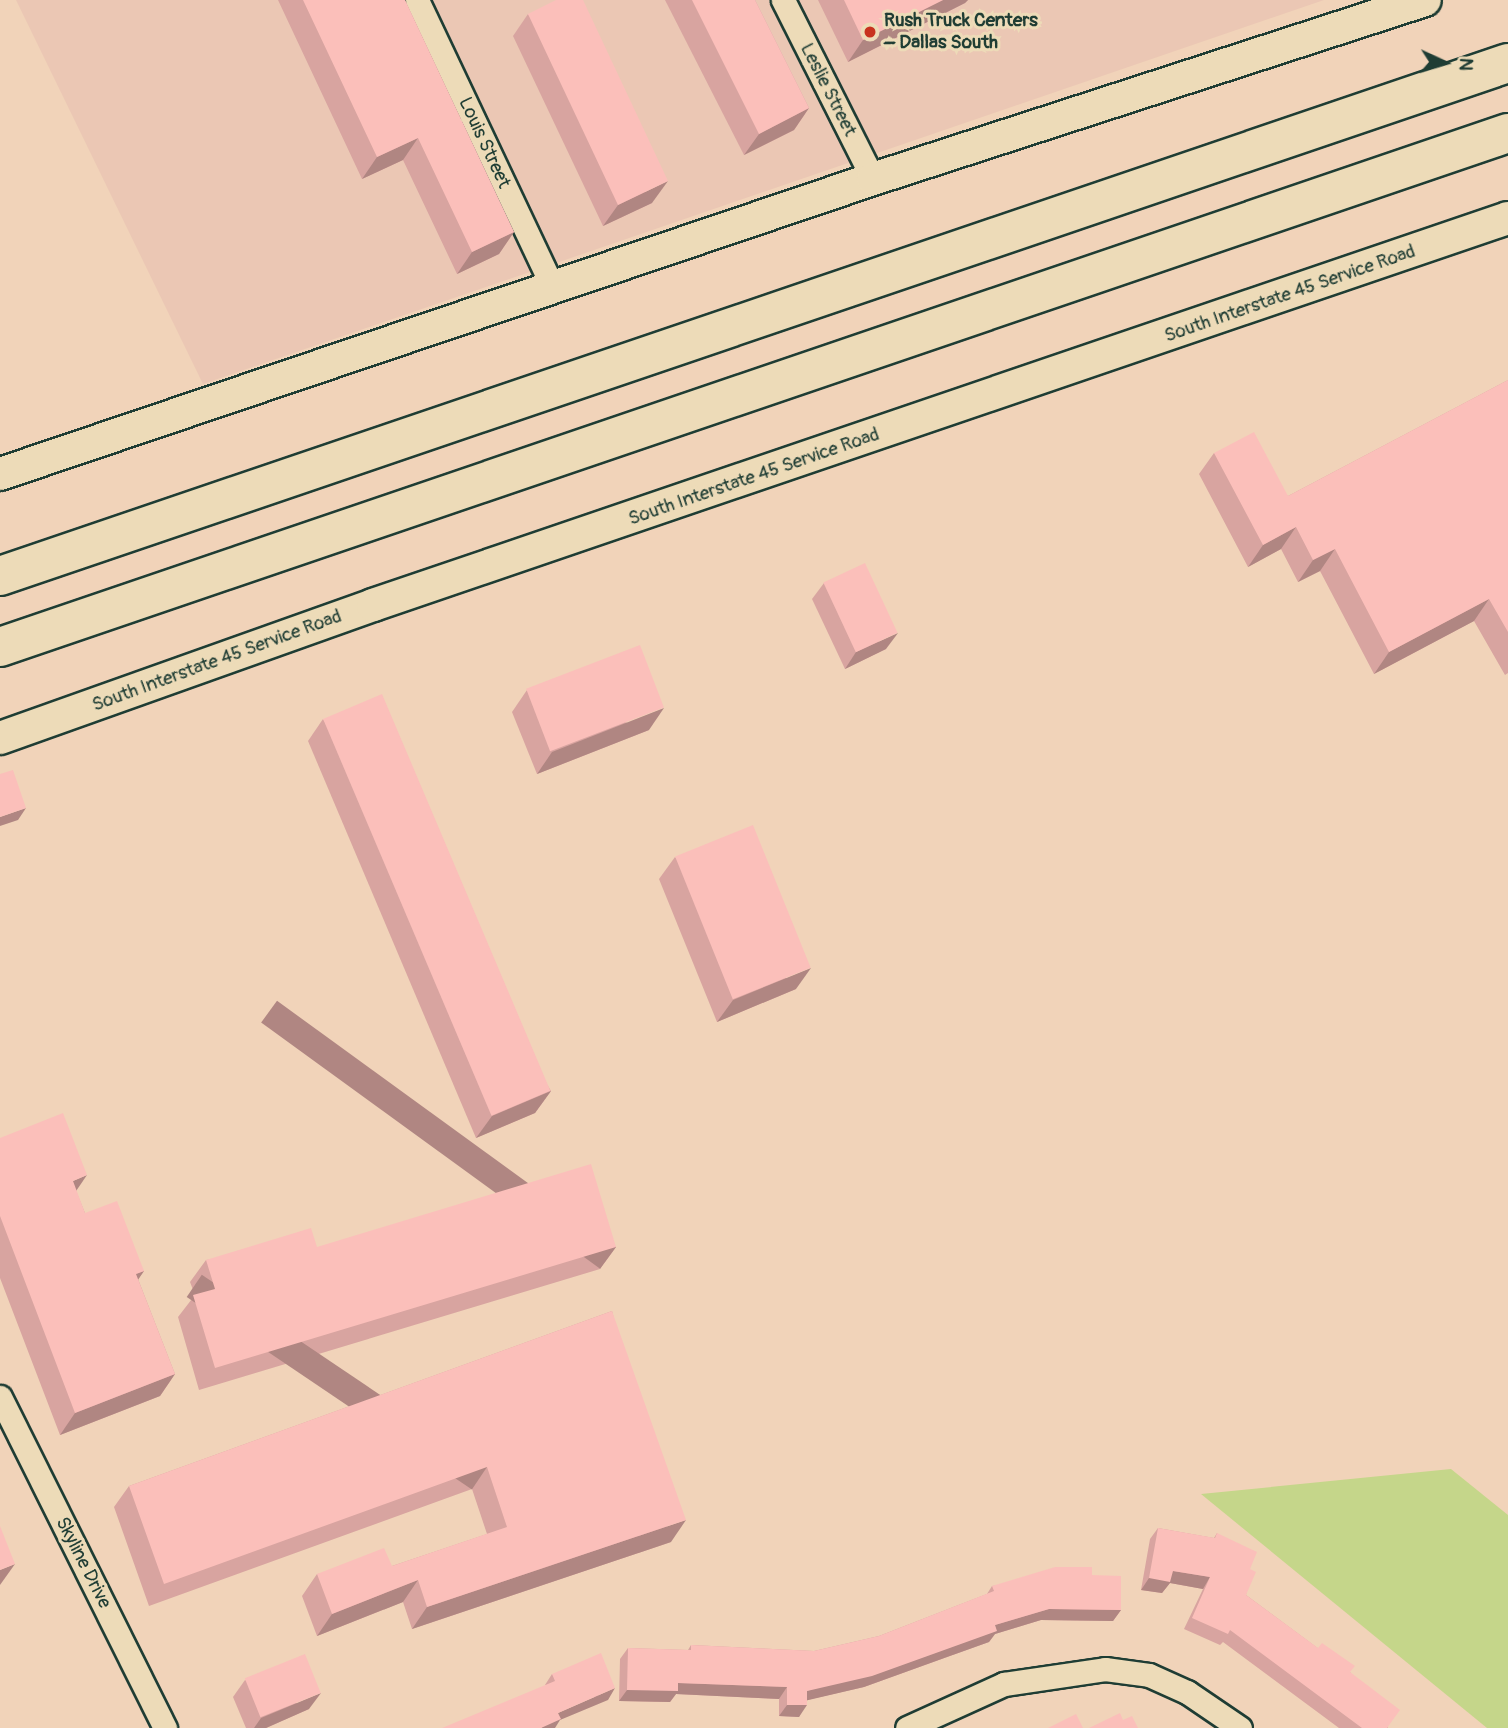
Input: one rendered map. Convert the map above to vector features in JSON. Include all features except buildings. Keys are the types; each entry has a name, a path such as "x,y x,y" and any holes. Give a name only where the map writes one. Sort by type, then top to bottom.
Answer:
{"highway":[{"path":"0,576 1508,63"},
{"path":"0,647 1508,133"}],"main road":[{"path":"0,474 873,179 1425,0"},
{"name":"South Interstate 45 Service Road","path":"0,738 373,605 1508,218"}],"street":[{"name":"Louis Street","path":"417,0 552,286"},
{"name":"Leslie Street","path":"783,0 873,179"},
{"name":"Skyline Drive","path":"0,1397 165,1728"},
{"path":"907,1728 1004,1684 1105,1669 1149,1675 1187,1692 1240,1728"}],"shaded area":[{"path":"16,0 1324,0 203,384"}],"green space":[{"path":"1451,1469 1508,1515 1508,1728 1487,1728 1201,1494"}],"place":[{"name":"Rush Truck Centers – Dallas South","path":"870,32"}]}
